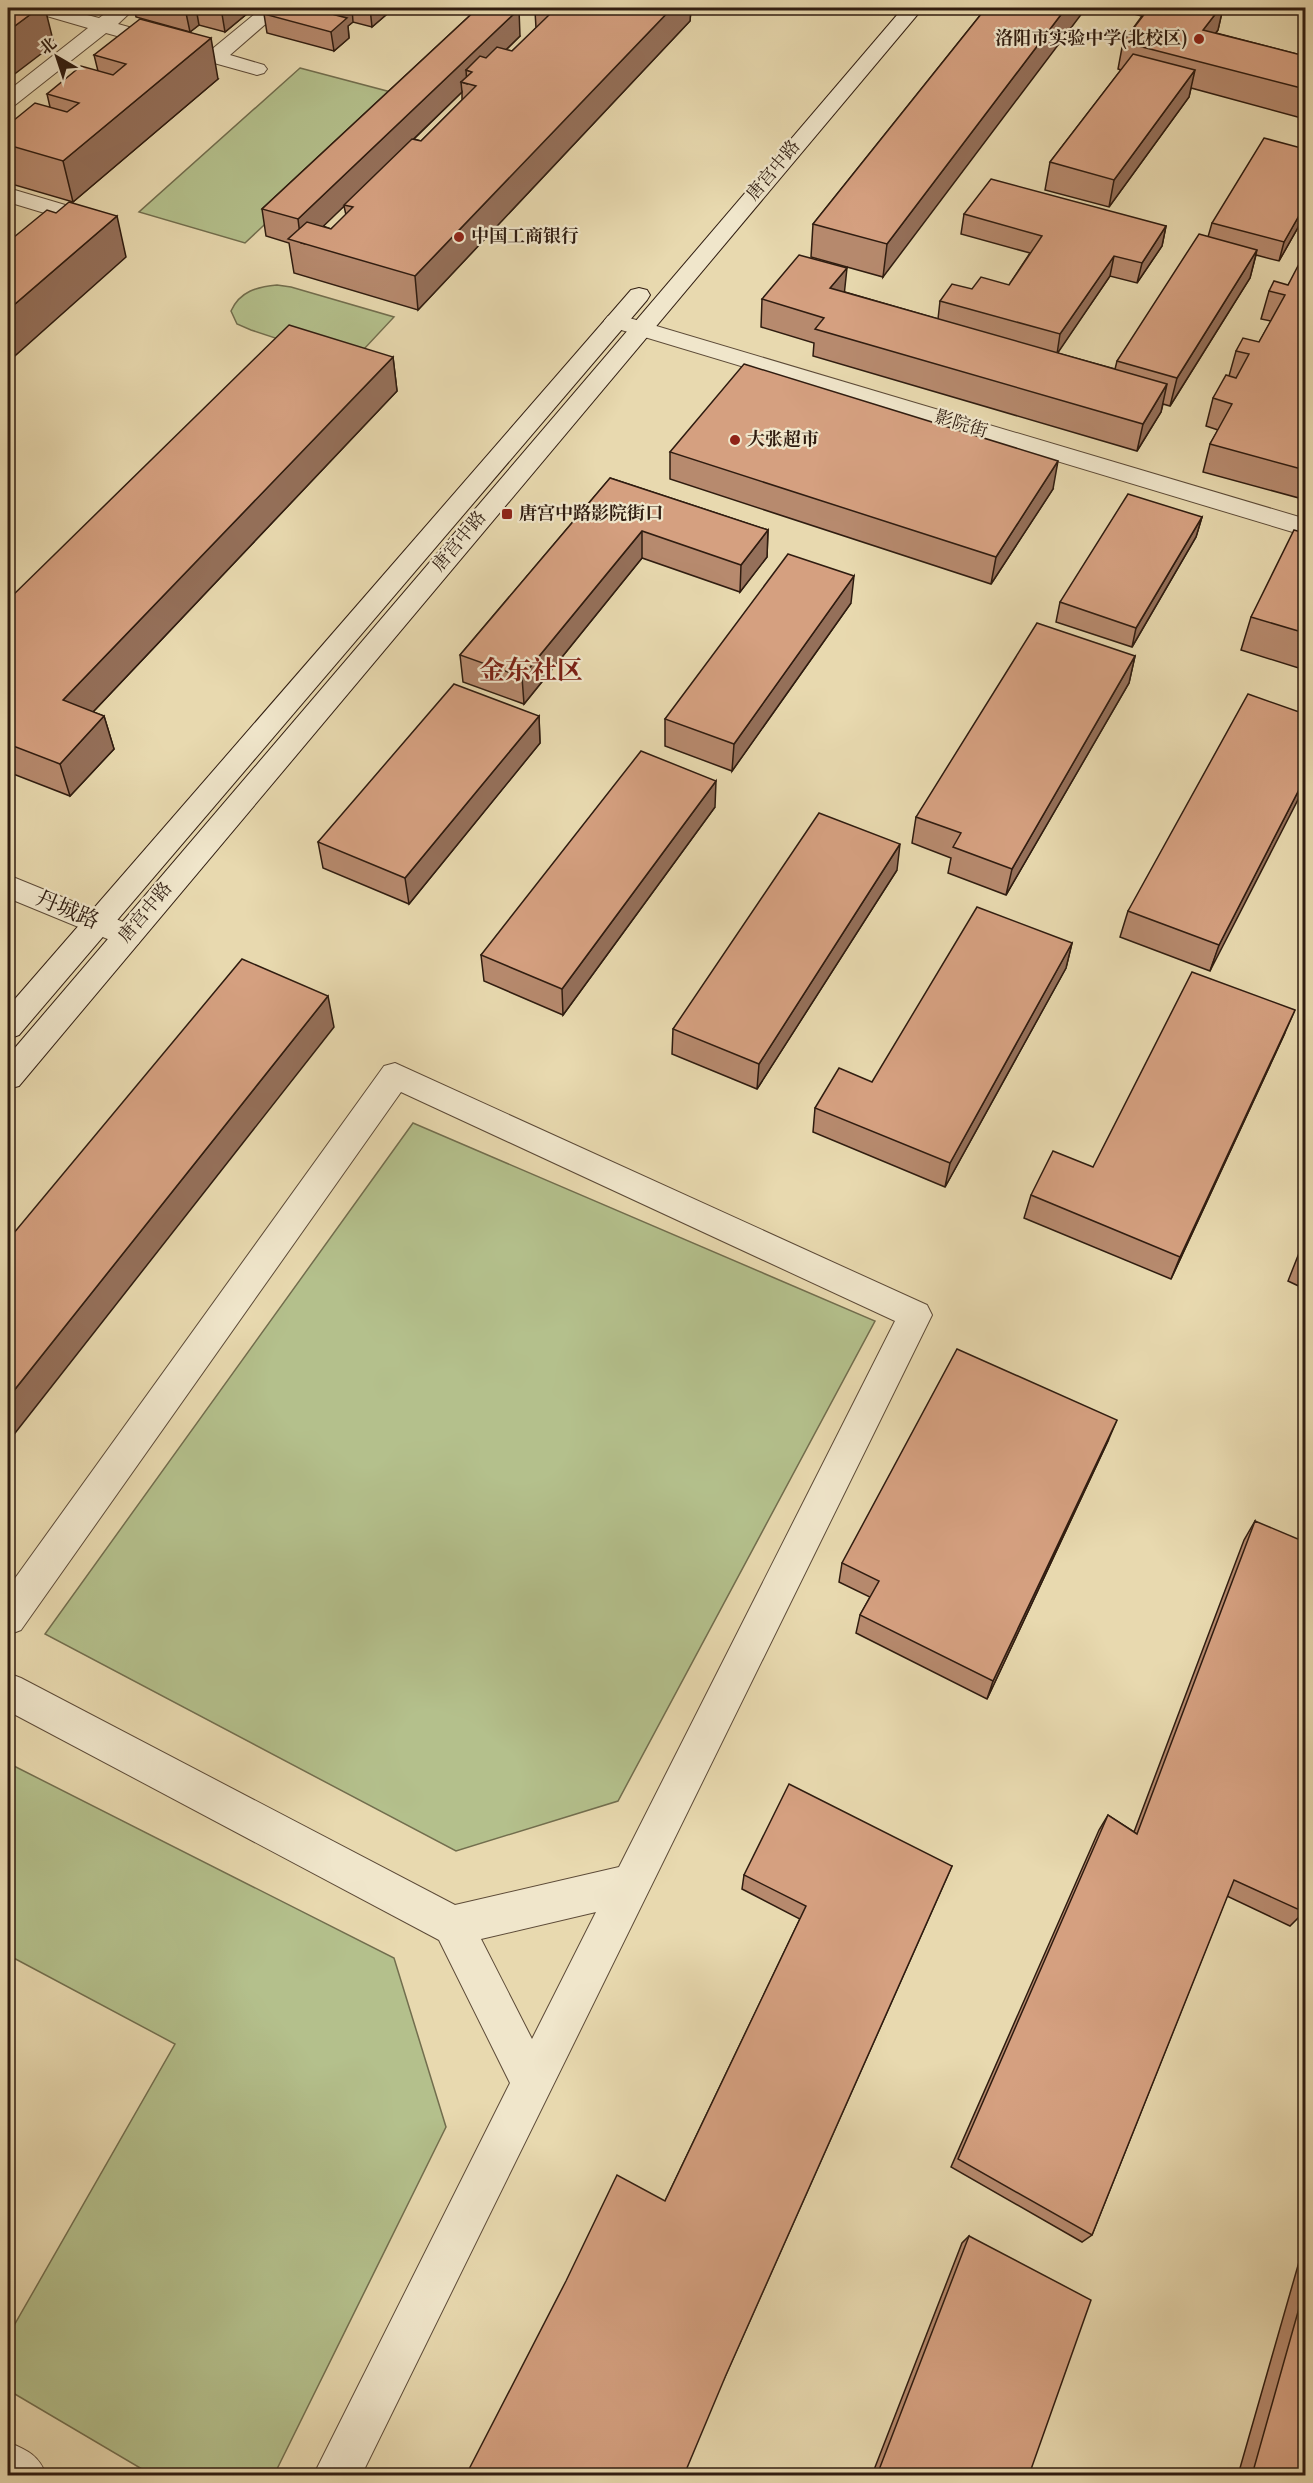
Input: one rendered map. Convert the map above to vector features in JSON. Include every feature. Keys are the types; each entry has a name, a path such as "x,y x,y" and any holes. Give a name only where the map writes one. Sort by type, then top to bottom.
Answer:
{"main road":[{"path":"40,8 257,69"},
{"path":"8,101 125,8"},
{"path":"215,57 274,8"},
{"name":"唐宫中路","path":"795,115 889,8"},
{"name":"唐宫中路","path":"8,1027 628,325 913,8"},
{"path":"8,195 103,224"},
{"name":"唐宫中路","path":"8,1077 127,936 628,325 655,277"},
{"name":"影院街","path":"628,325 1305,528"},
{"name":"丹城路","path":"8,886 127,936"},
{"path":"8,1618 395,1075 915,1315 336,2475"},
{"path":"8,1691 453,1926 532,2082"},
{"path":"453,1926 631,1884"},
{"path":"8,2465 24,2475"}],"green space":[{"path":"300,68 402,95 245,243 139,212"},
{"path":"277,285 394,317 351,363 237,324 231,311 239,299 250,291"},
{"path":"413,1123 875,1321 618,1801 456,1851 45,1634"},
{"path":"8,1763 394,1958 446,2127 274,2475 152,2475 8,2390 8,2336 175,2044 8,1955"}],"building":[{"path":"8,8 39,8 8,31"},
{"path":"167,8 193,8 186,13"},
{"path":"272,8 345,8 335,15 347,18 331,32 264,14"},
{"path":"478,8 519,9 298,219 262,209"},
{"path":"538,8 672,8 415,276 288,239 307,222 331,229 353,207 344,205 412,139 421,141 476,86 461,82 472,72 466,70 480,56 486,58 497,47 512,51 550,14 535,11"},
{"path":"986,8 1066,8 887,244 813,224"},
{"path":"1149,8 1220,8 1203,30 1305,56 1305,89 1123,42"},
{"path":"140,19 211,38 63,161 8,145 8,125 35,103 67,112 79,103 47,94 81,66 113,75 126,64 94,55"},
{"path":"1133,54 1195,70 1114,180 1050,162"},
{"path":"1264,138 1305,149 1305,205 1284,242 1212,223"},
{"path":"991,179 1166,226 1142,263 1114,256 1060,334 940,301 952,284 972,289 981,277 1009,285 1042,236 964,214"},
{"path":"69,202 117,216 8,310 8,242 47,210 56,213"},
{"path":"1199,234 1257,250 1177,378 1117,361"},
{"path":"799,255 847,268 830,288 1167,384 1143,424 815,329 824,318 762,299"},
{"path":"1300,262 1305,263 1305,470 1210,444 1232,404 1213,398 1226,375 1236,378 1249,354 1236,351 1243,338 1259,342 1285,295 1269,291 1274,281 1288,285"},
{"path":"289,325 393,357 63,700 104,716 60,764 8,744 8,600"},
{"path":"744,364 1058,461 996,557 670,452"},
{"path":"610,478 768,530 741,565 642,531 522,677 460,655"},
{"path":"1128,494 1202,517 1136,628 1060,602"},
{"path":"1294,530 1305,533 1305,633 1251,617"},
{"path":"788,554 854,576 734,744 665,719"},
{"path":"1037,623 1135,656 1012,869 953,847 961,833 916,817"},
{"path":"454,684 539,716 405,878 318,842"},
{"path":"1248,694 1305,714 1305,778 1219,945 1128,911"},
{"path":"641,751 716,781 562,989 481,955"},
{"path":"819,813 900,844 759,1064 673,1029"},
{"path":"977,907 1072,943 950,1163 815,1108 839,1068 872,1082"},
{"path":"242,959 328,996 8,1398 8,1240"},
{"path":"1192,972 1295,1010 1180,1257 1031,1195 1053,1151 1093,1167"},
{"path":"957,1349 1117,1420 993,1681 860,1615 879,1581 842,1563"},
{"path":"1255,1521 1305,1542 1304,1912 1234,1880 1092,2235 958,2159 1108,1815 1137,1834"},
{"path":"789,1784 952,1866 726,2375 684,2475 466,2475 566,2281 617,2175 665,2201 806,1906 744,1875"},
{"path":"969,2236 1091,2300 1029,2475 877,2475"},
{"path":"1305,2287 1305,2475 1252,2475"}],"place":[{"name":"洛阳市实验中学(北校区)","path":"1199,39"},
{"name":"中国工商银行","path":"459,237"},
{"name":"大张超市","path":"735,440"},
{"name":"唐宫中路影院街口","path":"507,514"}],"district":[{"name":"金东社区","path":"531,672"}]}
